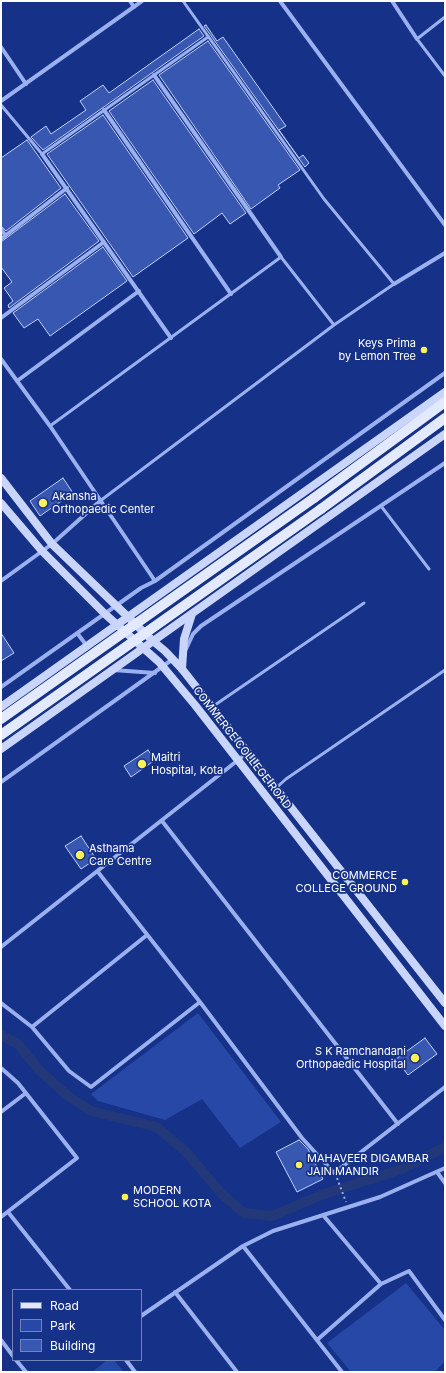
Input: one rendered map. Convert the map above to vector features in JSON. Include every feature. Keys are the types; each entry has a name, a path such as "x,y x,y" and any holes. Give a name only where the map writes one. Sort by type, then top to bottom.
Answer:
{"main road":[{"path":"1,719 314,498 445,402"},
{"path":"1,735 321,509 445,418"}],"street":[{"path":"130,1 134,7"},
{"path":"1,101 142,1"},
{"path":"280,1 445,225"},
{"path":"392,1 417,39"},
{"path":"1,47 26,84"},
{"path":"154,75 281,257"},
{"path":"104,110 231,294"},
{"path":"42,154 171,338"},
{"path":"1,239 67,188"},
{"path":"1,229 5,235"},
{"path":"1,318 104,242"},
{"path":"394,284 445,253"},
{"path":"17,381 139,291"},
{"path":"1,359 50,426 155,581"},
{"path":"1,687 141,588 155,581 445,373"},
{"path":"1,707 445,392"},
{"path":"1,749 445,434"},
{"path":"183,656 193,634 201,626 445,463"},
{"path":"1,478 52,544 182,669 445,1003"},
{"path":"1,580 52,544 100,501"},
{"name":"COMMERCE COLLEGE ROAD","path":"1,503 42,551 105,614 163,667 238,760 445,1026"},
{"path":"182,669 187,626 193,613"},
{"path":"77,634 87,646"},
{"path":"1,782 173,660"},
{"path":"113,670 155,673"},
{"path":"1,947 247,753"},
{"path":"162,821 398,1124"},
{"path":"98,872 200,1002 302,1138 334,1173 445,1087"},
{"path":"32,1027 148,935"},
{"path":"1,1003 32,1027 69,1071 91,1087 200,1002"},
{"path":"1,1068 26,1093 77,1158 1,1217"},
{"path":"1,1112 26,1093"},
{"path":"142,1315 243,1246 273,1231 380,1197 445,1168"},
{"path":"437,1172 445,1183"},
{"path":"8,1212 69,1289"},
{"path":"323,1215 381,1284"},
{"path":"243,1246 342,1372"},
{"path":"317,1340 381,1284 409,1271 445,1320"},
{"path":"175,1292 237,1372"},
{"path":"1,1340 12,1355"},
{"path":"17,1361 24,1371"},
{"path":"127,1361 135,1372"}],"lane":[{"path":"100,501 334,324 394,284 324,199 182,1"},
{"path":"445,17 417,39 445,76"},
{"path":"1,105 42,154 208,37"},
{"path":"50,426 281,257 334,324"},
{"path":"381,506 429,569"},
{"path":"212,707 364,603"},
{"path":"275,788 445,670"}],"path":[{"path":"338,1179 344,1196"}],"green space":[{"path":"198,1013 281,1122 240,1148 202,1099 165,1120 98,1101 91,1094"},
{"path":"406,1283 445,1330 445,1361 435,1372 351,1372 327,1343"},
{"path":"106,1361 115,1361 124,1372 92,1372"}],"building":[{"path":"206,25 217,41 223,37 286,126 279,130 299,158 303,155 309,163 305,167 204,26"},
{"path":"199,29 204,36 43,150 31,137 46,126 51,134 86,110 80,101 103,85 109,93"},
{"path":"208,41 300,170 278,185 280,188 251,209 159,75"},
{"path":"153,80 246,213 230,224 222,213 194,234 109,111"},
{"path":"103,115 188,238 133,277 47,154"},
{"path":"27,140 61,188 6,231 1,226 1,158"},
{"path":"65,194 99,241 9,308 8,305 13,301 4,288 12,282 1,267 1,242"},
{"path":"103,247 127,281 50,336 38,319 24,328 13,313"},
{"path":"63,478 73,493 40,516 30,501"},
{"path":"1,633 14,653 1,661"},
{"path":"148,750 155,760 131,777 124,766"},
{"path":"81,836 96,859 81,869 65,846"},
{"path":"425,1038 437,1054 408,1075 396,1059"},
{"name":"MAHAVEER DIGAMBAR JAIN MANDIR","path":"299,1140 308,1149 323,1179 297,1192 276,1152"}],"waterway":[{"path":"1,1035 18,1044 39,1070 68,1096 91,1111 157,1127 186,1152 222,1194 244,1213 272,1216 324,1194 402,1169 445,1147"}],"place":[{"name":"Keys Prima by Lemon Tree","path":"424,350"},
{"name":"Akansha Orthopaedic Center","path":"43,503"},
{"name":"Maitri Hospital, Kota","path":"142,764"},
{"name":"Asthama Care Centre","path":"80,855"},
{"name":"COMMERCE COLLEGE GROUND","path":"405,882"},
{"name":"S K Ramchandani Orthopaedic Hospital","path":"415,1058"},
{"name":"MAHAVEER DIGAMBAR JAIN MANDIR","path":"299,1165"},
{"name":"MODERN SCHOOL KOTA","path":"125,1197"}]}
